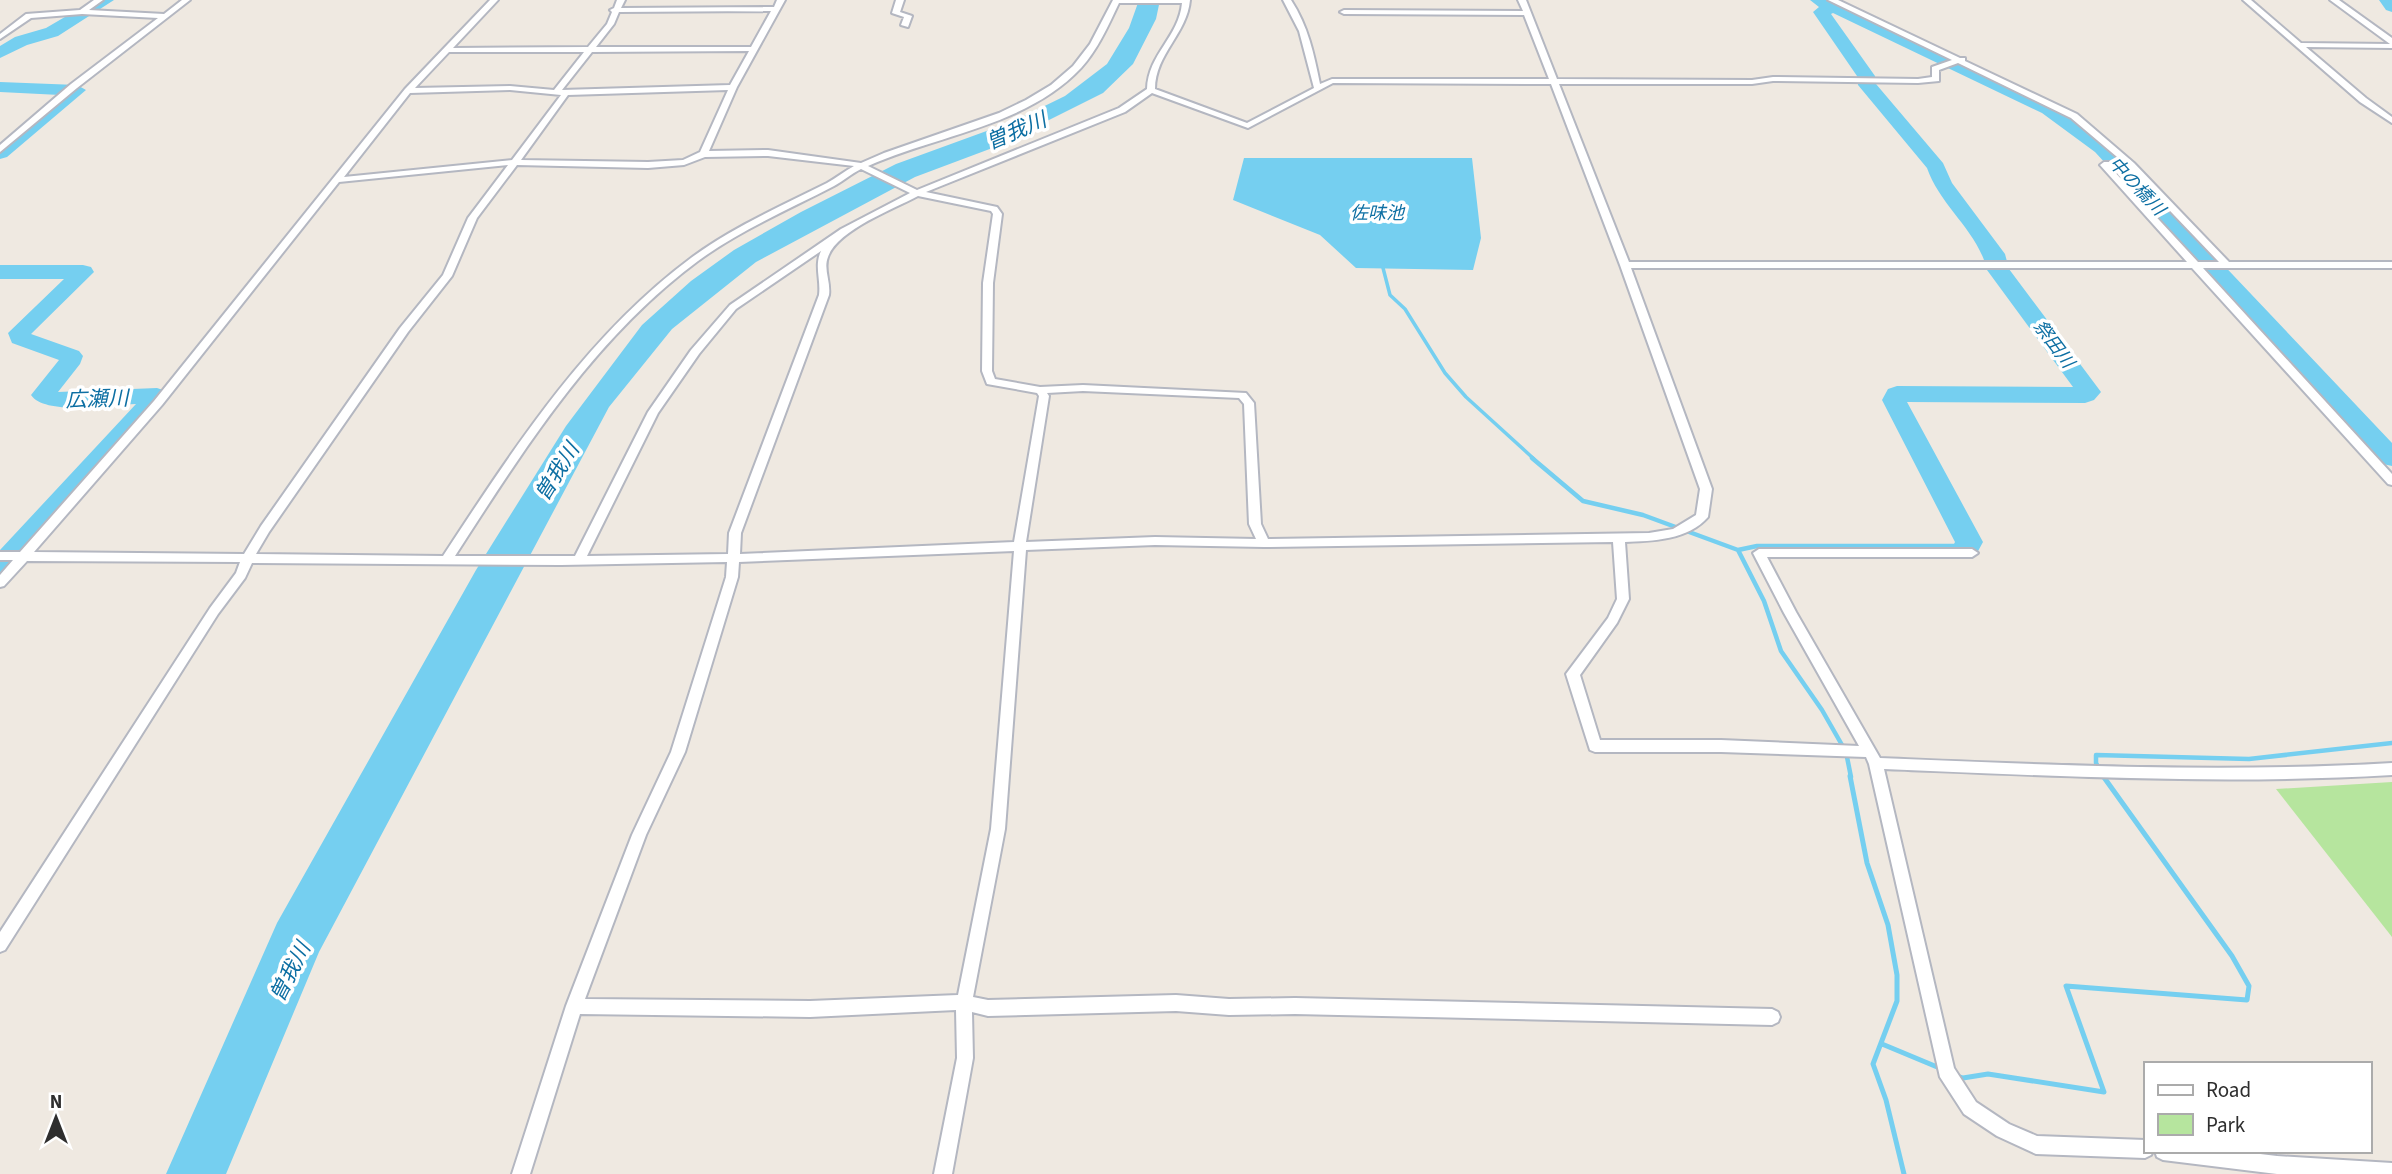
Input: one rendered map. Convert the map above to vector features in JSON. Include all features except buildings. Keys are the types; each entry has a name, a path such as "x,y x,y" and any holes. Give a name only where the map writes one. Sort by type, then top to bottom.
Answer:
{"street":[{"path":"82,12 99,0"},
{"path":"0,149 74,86 186,0"},
{"path":"0,583 158,403 408,91 495,0"},
{"path":"0,945 207,622 241,575 247,559 404,330 447,276 473,218 588,51 610,24 614,10 621,0"},
{"path":"704,154 733,87 781,0"},
{"path":"900,0 896,13 908,16 905,25"},
{"path":"1287,0 1298,16 1304,32 1317,87"},
{"path":"0,556 561,561 735,558 1155,541 1264,543 1619,538 1673,534 1690,528 1702,517 1706,489 1625,265 1522,0"},
{"path":"1832,0 2067,112 2130,165 2224,264"},
{"path":"2247,0 2363,100 2392,121"},
{"path":"2334,0 2392,44"},
{"path":"446,560 550,408 602,343 635,307 698,257 746,226 865,167 997,116 1053,86 1081,61 1119,1 1184,1 1186,12 1152,73 1151,90"},
{"path":"614,10 775,9"},
{"path":"0,37 29,16 82,12 166,16"},
{"path":"1344,12 1527,13"},
{"path":"2300,45 2392,44"},
{"path":"447,50 753,49"},
{"path":"1151,90 1248,125 1332,81 1929,80 1936,79 1935,69 1938,67 1961,60"},
{"path":"408,91 562,92 733,87"},
{"path":"579,560 653,412 721,320 756,289 844,231 915,193 1122,110 1151,90"},
{"path":"337,180 514,162 648,165 684,162 704,154 768,153 836,159 865,167 915,193 994,209 998,214 988,283 987,371 990,382 1040,390 1083,388 1242,395 1249,403 1255,524 1264,543"},
{"path":"2130,165 2104,165 2392,481"},
{"path":"521,1174 573,1006 639,835 678,752 732,577 735,533 824,295 826,286 821,267 822,256 844,231"},
{"path":"1625,265 2392,264"},
{"path":"943,1174 965,1058 964,1002 998,829 1020,545 1044,396 1040,390"},
{"path":"1619,538 1623,600 1613,620 1573,674 1595,746 1721,746 2121,774 2327,774 2392,769"},
{"path":"1972,553 1759,553 1872,758 1946,1071 1970,1108 2003,1130 2036,1146 2144,1149"},
{"path":"573,1006 810,1009 964,1002 988,1008 1176,1003 1230,1007 1294,1006 1772,1017"},
{"path":"2175,1153 2278,1170 2392,1172"}],"green space":[{"path":"2392,782 2392,937 2276,789"}],"water":[{"name":"曽我川","path":"1139,0 1160,0 1156,19 1133,64 1103,93 995,147 915,177 756,262 672,329 609,407 319,952 226,1174 166,1174 277,923 476,570 566,426 642,325 691,281 734,250 801,212 896,164 1014,121 1065,96 1107,64 1129,28"},
{"name":"佐味池","path":"1244,158 1472,158 1481,238 1473,270 1356,268 1320,235 1233,200"}],"waterway":[{"name":"広瀬川","path":"0,53 21,41 52,32 106,0"},
{"name":"中の橋川","path":"1818,0 1833,7"},
{"path":"2387,0 2392,7"},
{"name":"中の橋川","path":"1833,7 2049,109 2102,148 2392,458"},
{"name":"祭田川","path":"1833,7 1821,12 1866,76 1867,85 1936,167 1942,184 1994,254 1998,270 2089,392 2085,395 1897,394 1894,400 1969,542 1967,546"},
{"name":"広瀬川","path":"0,87 77,90 0,153"},
{"path":"1382,264 1390,295 1405,309 1445,373 1466,397 1534,459"},
{"name":"広瀬川","path":"0,272 83,272 19,333 20,338 71,356 72,359 43,395 54,400 157,396 0,568"},
{"path":"1532,458 1583,501 1643,515 1738,550"},
{"path":"1738,550 1757,546 1967,546"},
{"path":"1738,550 1764,601 1781,651 1822,710 1846,752 1851,777"},
{"path":"2104,777 2096,763 2096,755 2249,759 2392,743"},
{"path":"1850,776 1867,863 1888,925 1897,975 1897,1001 1873,1064 1886,1100 1904,1174"},
{"path":"1957,1076 1963,1078 1988,1074 2104,1092 2066,986 2247,1000 2249,986 2232,956 2103,776"},
{"path":"1882,1044 1942,1069"}]}
